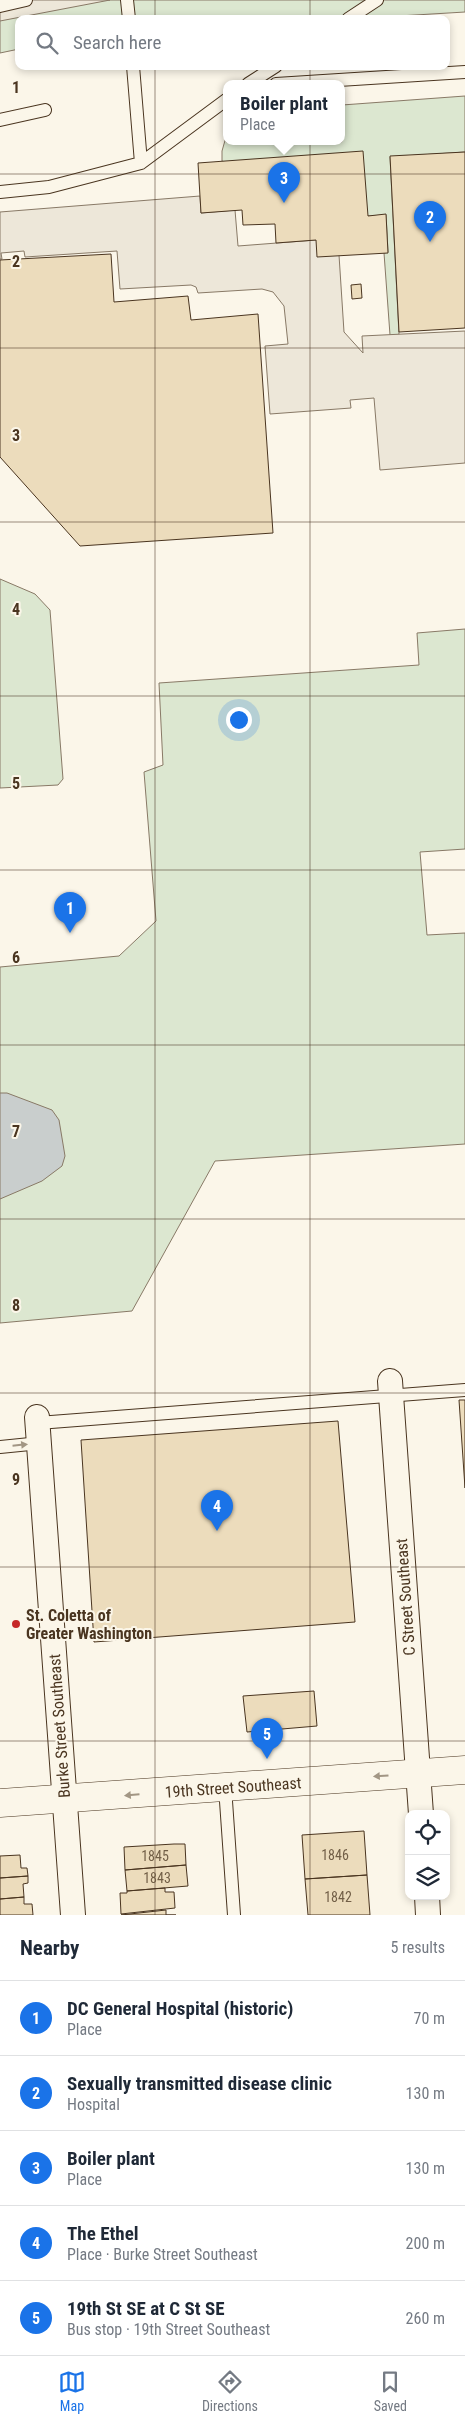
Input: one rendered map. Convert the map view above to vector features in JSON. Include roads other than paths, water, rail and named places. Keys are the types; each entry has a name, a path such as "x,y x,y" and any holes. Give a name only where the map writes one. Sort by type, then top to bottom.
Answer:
{"main road":[{"name":"19th Street Southeast","path":"0,1803 465,1770"}],"street":[{"name":"C Street Southeast","path":"390,1388 421,1810"},
{"name":"Burke Street Southeast","path":"38,1428 73,1915"},
{"path":"427,1900 428,1915"}],"lane":[{"path":"0,6 26,0"},
{"path":"127,0 129,15"},
{"path":"354,15 377,0"},
{"path":"133,70 141,163"},
{"path":"254,80 270,70"},
{"path":"339,80 465,72"},
{"path":"0,192 49,187 141,163 223,102"},
{"path":"0,120 45,110"},
{"path":"0,1447 38,1428 390,1388 465,1390"},
{"path":"225,1788 234,1915"}],"place":[{"name":"Boiler plant","path":"284,203"},
{"name":"Sexually transmitted disease clinic","path":"430,242"},
{"name":"DC General Hospital (historic)","path":"70,933"},
{"name":"The Ethel","path":"217,1531"},
{"name":"St. Coletta of Greater Washington","path":"16,1624"},
{"name":"19th St SE at C St SE","path":"267,1759"}]}
